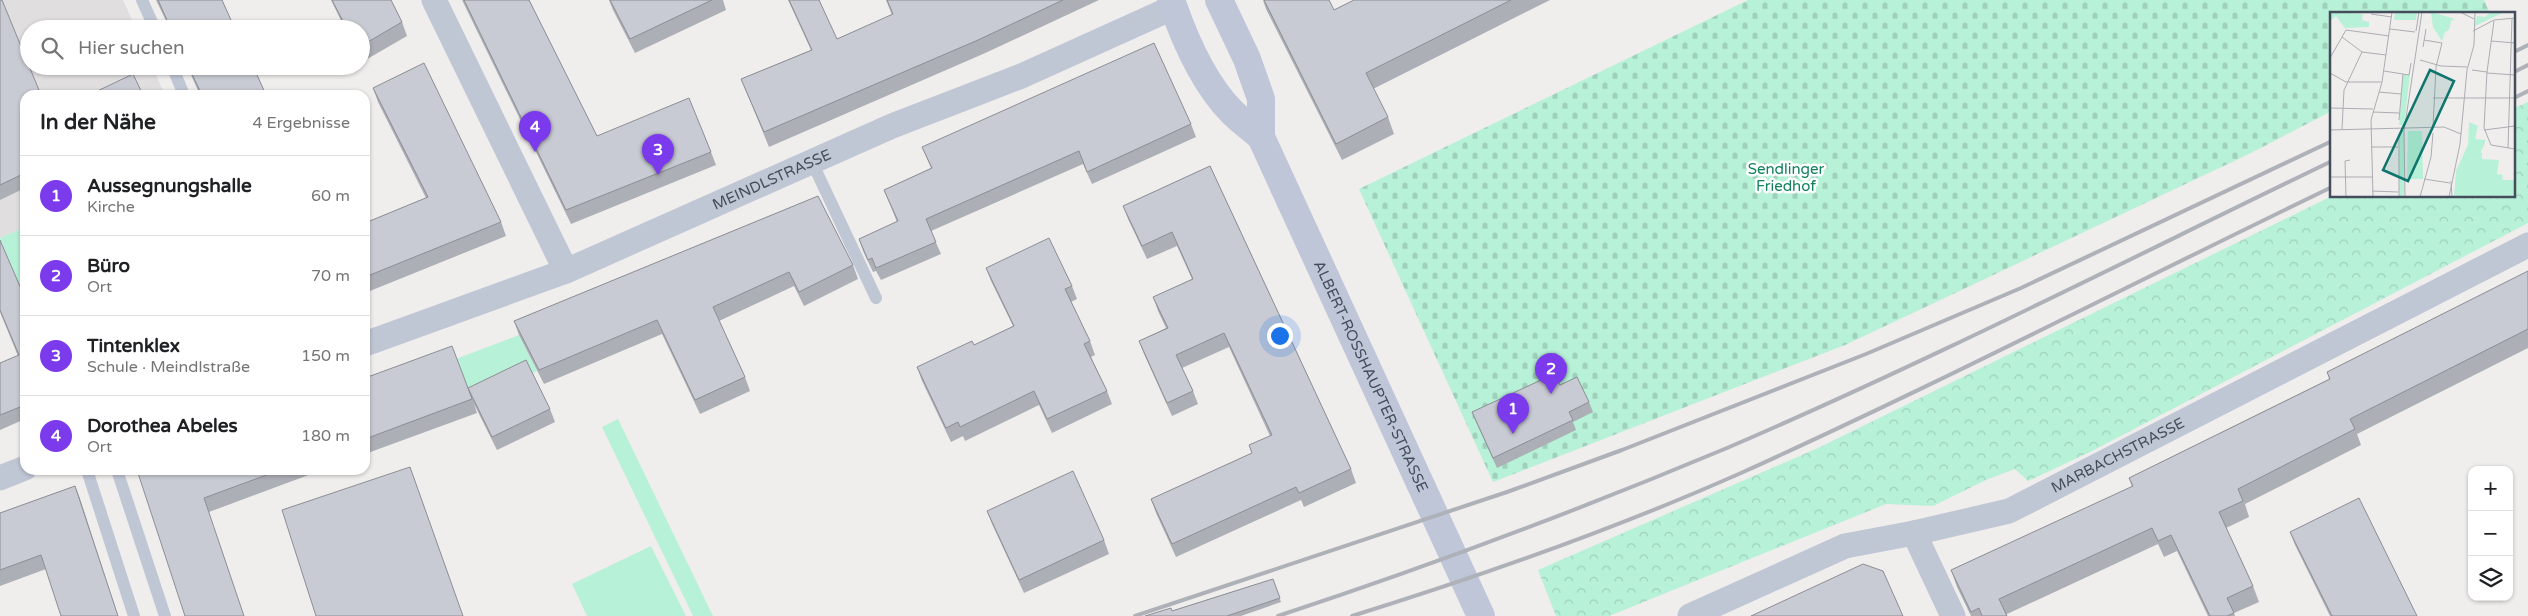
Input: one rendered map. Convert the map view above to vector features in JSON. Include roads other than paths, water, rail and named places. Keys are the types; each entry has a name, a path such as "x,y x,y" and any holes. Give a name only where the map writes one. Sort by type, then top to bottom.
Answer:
{"main road":[{"name":"ALBERT-ROSSHAUPTER-STRASSE","path":"1219,0 1247,59 1261,99 1261,137 1480,616"},
{"name":"ALBERT-ROSSHAUPTER-STRASSE","path":"1173,4 1184,33 1207,78 1231,112 1261,137"}],"street":[{"path":"434,0 566,271"},
{"name":"MEINDLSTRASSE","path":"370,342 566,271 892,126 1019,77 1173,4"},
{"name":"MARBACHSTRASSE","path":"1690,616 1845,546 1914,533 2010,511 2528,245"},
{"path":"0,478 20,470"},
{"path":"1914,533 1953,616"}],"lane":[{"path":"142,0 151,20"},
{"path":"176,75 182,90"},
{"path":"812,162 876,298"},
{"path":"89,475 134,616"},
{"path":"120,475 165,616"}],"railway":[{"path":"2516,51 2528,45"},
{"path":"2516,71 2528,65"},
{"path":"2516,97 2528,91"},
{"path":"1135,616 1507,492 1622,450 1866,354 2021,288 2330,142"},
{"path":"1278,616 1504,536 1727,448 1956,344 2330,162"},
{"path":"1352,616 1549,550 1694,494 1964,368 2330,188"}],"place":[{"name":"Dorothea Abeles","path":"535,152"},
{"name":"Tintenklex","path":"658,175"},
{"name":"Büro","path":"1551,394"},
{"name":"Aussegnungshalle","path":"1513,434"}],"park label":[{"name":"Sendlinger Friedhof","path":"1786,178"}]}
